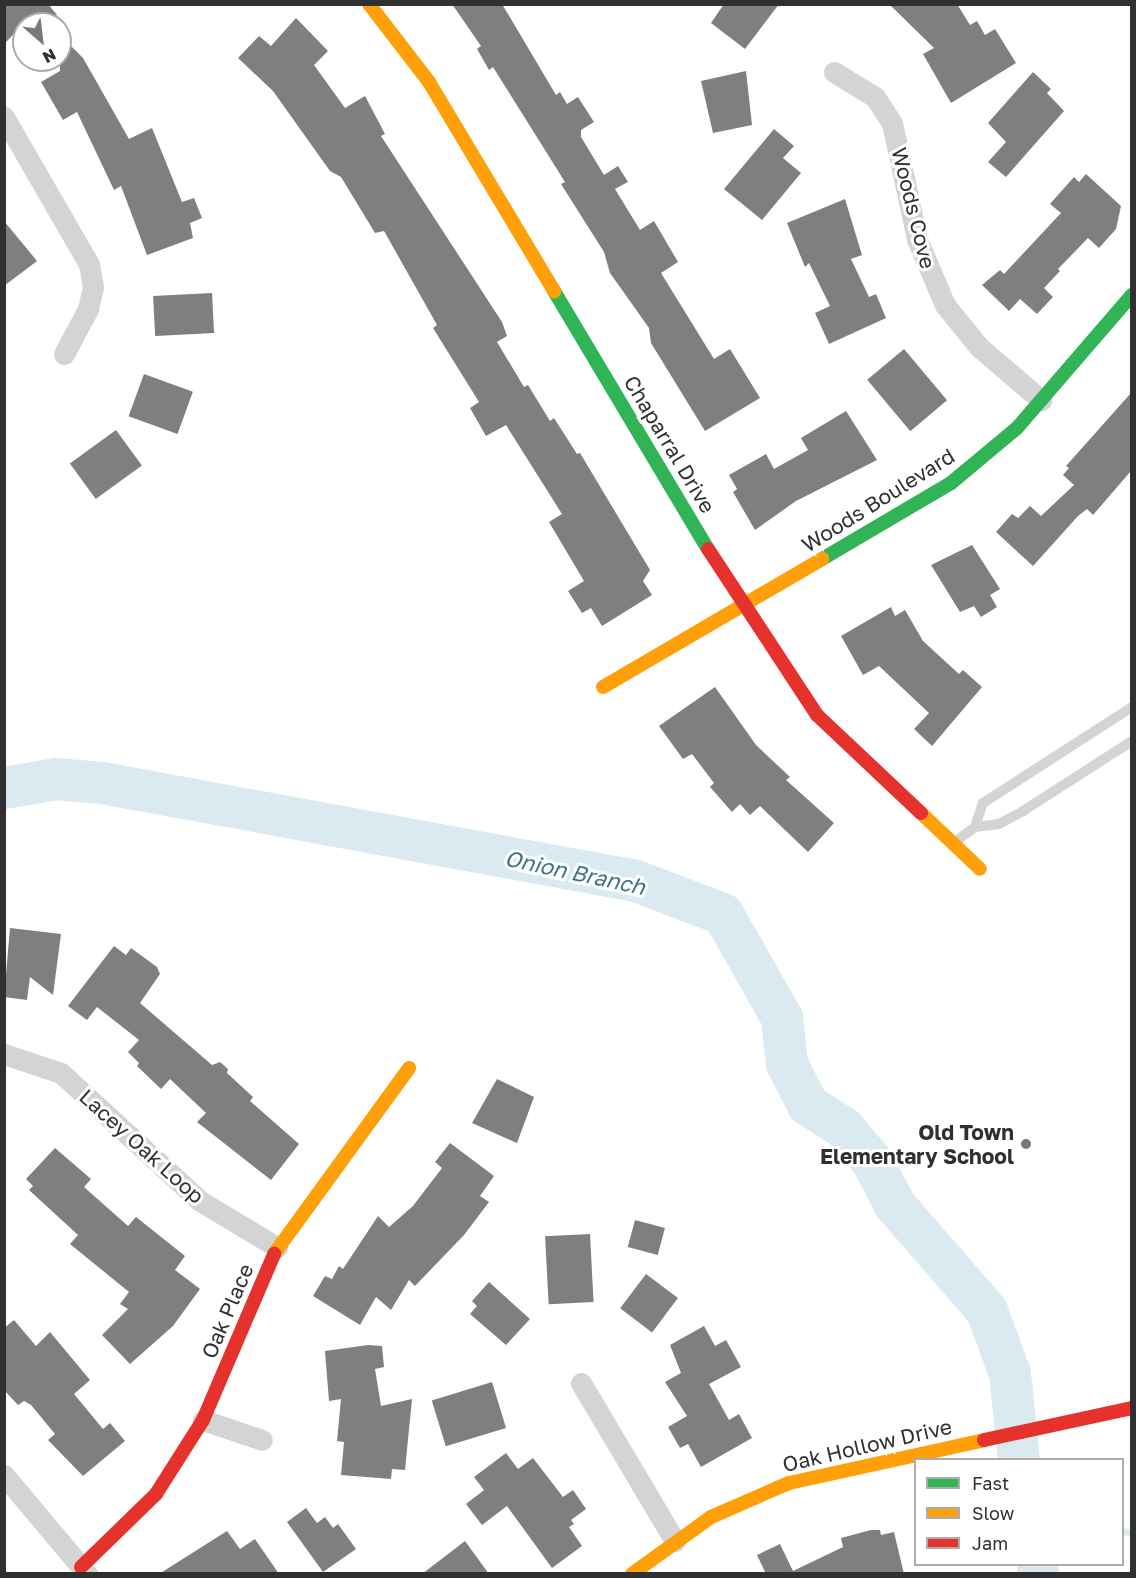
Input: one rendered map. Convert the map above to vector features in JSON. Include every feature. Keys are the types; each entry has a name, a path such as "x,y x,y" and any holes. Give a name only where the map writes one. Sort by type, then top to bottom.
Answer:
{"street":[{"name":"Chaparral Drive","path":"369,4 429,82 742,606 817,715 980,869"},
{"name":"Woods Cove","path":"834,72 875,97 892,123 917,238 945,305 979,347 1041,400"},
{"path":"4,117 89,264 93,287 88,309 64,354"},
{"name":"Woods Boulevard","path":"603,687 951,483 985,457 1041,400 1131,295"},
{"name":"Lacey Oak Loop","path":"4,1054 61,1072 200,1201 277,1247"},
{"name":"Oak Place","path":"84,1570 156,1494 202,1420 277,1247 410,1068"},
{"path":"581,1383 675,1541"},
{"name":"Oak Hollow Drive","path":"632,1574 711,1517 789,1483 1131,1408"},
{"path":"202,1420 262,1440"},
{"path":"4,1475 84,1570"}],"lane":[{"path":"975,827 983,803 1131,707"},
{"path":"952,844 975,827 999,824 1131,741"}],"building":[{"path":"4,4 48,4 55,12 12,12 12,36 4,44"},
{"path":"452,4 502,4 556,95 560,92 567,104 578,97 594,122 581,130 581,137 604,175 618,166 628,182 615,189 640,230 654,221 678,262 661,273 714,359 730,349 760,398 705,431 651,343 649,328 610,273 604,252 561,184 565,182 493,67 489,70 477,49 481,46"},
{"path":"724,4 779,4 745,49 711,23"},
{"path":"889,4 957,4 970,25 977,21 985,35 995,29 1016,63 951,103 923,54 934,48"},
{"path":"296,18 328,51 314,65 345,108 365,96 385,134 381,136 502,322 507,336 497,342 524,387 528,385 550,421 554,418 577,454 580,453 650,570 643,581 652,595 602,626 591,608 582,613 568,591 584,581 549,522 562,514 506,425 486,436 470,408 479,402 433,328 437,325 384,231 375,233 341,177 330,171 273,91 238,58 259,36 271,46"},
{"path":"72,47 83,58 129,139 152,128 182,202 194,198 202,218 190,223 193,238 147,255 121,186 114,190 77,112 63,120 41,82 58,72 72,72"},
{"path":"746,71 752,125 713,133 701,81"},
{"path":"1033,72 1051,89 1047,93 1064,111 1006,177 988,162 1006,142 988,123"},
{"path":"774,129 794,146 783,158 801,173 762,220 724,189"},
{"path":"1086,174 1121,206 1116,229 1099,248 1088,238 1058,269 1060,271 1044,288 1053,297 1037,314 1020,299 1009,311 982,285 1000,270 1004,274 1061,213 1050,204 1074,177 1079,182"},
{"path":"845,199 862,255 851,259 869,297 876,294 886,318 829,344 815,313 830,306 809,263 805,267 787,223"},
{"path":"4,221 37,261 4,286"},
{"path":"212,293 214,333 155,336 153,296"},
{"path":"904,349 947,400 910,431 867,380"},
{"path":"144,374 193,392 177,434 129,416"},
{"path":"1131,393 1131,471 1093,515 1087,509 1078,516 1033,566 996,532 1012,514 1018,518 1030,506 1041,516 1074,485 1063,475 1069,468 1066,466"},
{"path":"846,411 877,460 796,501 755,530 733,492 737,489 729,475 766,454 774,469 808,450 801,438"},
{"path":"116,430 142,466 96,499 70,464"},
{"path":"972,545 1000,589 990,595 997,607 981,617 974,606 960,612 931,565"},
{"path":"891,607 895,616 905,610 923,641 959,674 963,670 982,687 932,746 914,729 929,713 879,666 863,675 841,636"},
{"path":"715,687 756,745 790,777 786,780 834,823 808,852 760,806 750,815 740,804 732,812 710,787 714,783 692,754 683,759 659,726"},
{"path":"10,928 61,934 53,995 30,977 27,1000 4,997"},
{"path":"114,946 126,955 131,948 157,967 160,974 140,1003 212,1065 220,1062 228,1069 227,1073 253,1097 250,1101 299,1144 271,1180 197,1122 206,1113 170,1079 161,1089 137,1066 139,1063 128,1052 139,1040 97,1007 87,1020 68,1006"},
{"path":"497,1079 534,1097 517,1143 472,1123"},
{"path":"450,1143 494,1176 480,1196 489,1202 464,1235 415,1286 409,1280 391,1310 376,1297 360,1325 313,1296 325,1276 332,1279 339,1266 343,1269 378,1216 389,1227 413,1206 442,1168 435,1162"},
{"path":"55,1148 91,1179 84,1187 128,1226 136,1217 185,1256 175,1270 200,1289 173,1326 130,1364 102,1335 128,1309 120,1304 129,1292 70,1244 78,1235 29,1190 33,1186 26,1179"},
{"path":"635,1220 665,1228 658,1255 628,1247"},
{"path":"590,1234 594,1302 549,1304 545,1236"},
{"path":"646,1274 678,1298 652,1332 620,1308"},
{"path":"489,1282 530,1319 506,1345 470,1314 477,1306 472,1301"},
{"path":"14,1320 36,1346 50,1332 90,1380 74,1394 103,1429 110,1423 125,1441 83,1476 48,1440 55,1434 31,1405 24,1401 18,1405 4,1390 4,1328"},
{"path":"704,1326 715,1346 726,1340 741,1367 709,1384 729,1420 739,1414 752,1438 701,1467 688,1444 680,1448 668,1427 687,1416 665,1382 681,1373 670,1345"},
{"path":"368,1345 382,1346 384,1367 375,1369 381,1406 412,1399 405,1470 392,1469 391,1479 341,1475 344,1442 337,1441 341,1399 329,1401 325,1351"},
{"path":"492,1382 506,1428 446,1446 432,1400"},
{"path":"506,1453 518,1469 533,1458 563,1497 573,1490 586,1509 571,1520 574,1524 569,1527 582,1546 552,1568 507,1506 482,1525 466,1504 484,1490 474,1477"},
{"path":"306,1508 317,1523 325,1517 333,1528 338,1524 356,1549 323,1572 287,1522"},
{"path":"871,1530 880,1530 881,1535 894,1532 904,1574 766,1574 757,1555 780,1544 793,1571 843,1547 841,1538"},
{"path":"227,1531 240,1549 255,1539 279,1574 159,1574"},
{"path":"465,1541 489,1574 422,1574"}],"waterway":[{"name":"Onion Branch","path":"4,788 56,779 102,783 636,881 723,914 782,1018 787,1064 808,1105 844,1128 872,1161 895,1205 987,1311 1010,1374 1019,1458"},
{"path":"1124,1531 1132,1533"},
{"name":"Onion Branch","path":"1038,1566 1038,1574"}],"traffic: fast":[{"path":"554,291 708,549"},
{"path":"822,559 951,483 1017,428 1132,295"}],"traffic: slow":[{"path":"369,4 429,82 554,291"},
{"path":"603,687 822,559"},
{"path":"921,813 980,869"},
{"path":"274,1254 409,1068"},
{"path":"632,1574 711,1517 789,1483 984,1440"}],"traffic: jam":[{"path":"708,549 817,715 921,813"},
{"path":"81,1567 156,1494 203,1420 274,1254"},
{"path":"984,1440 1132,1408"}],"place":[{"name":"Old Town Elementary School","path":"1026,1144"}]}
